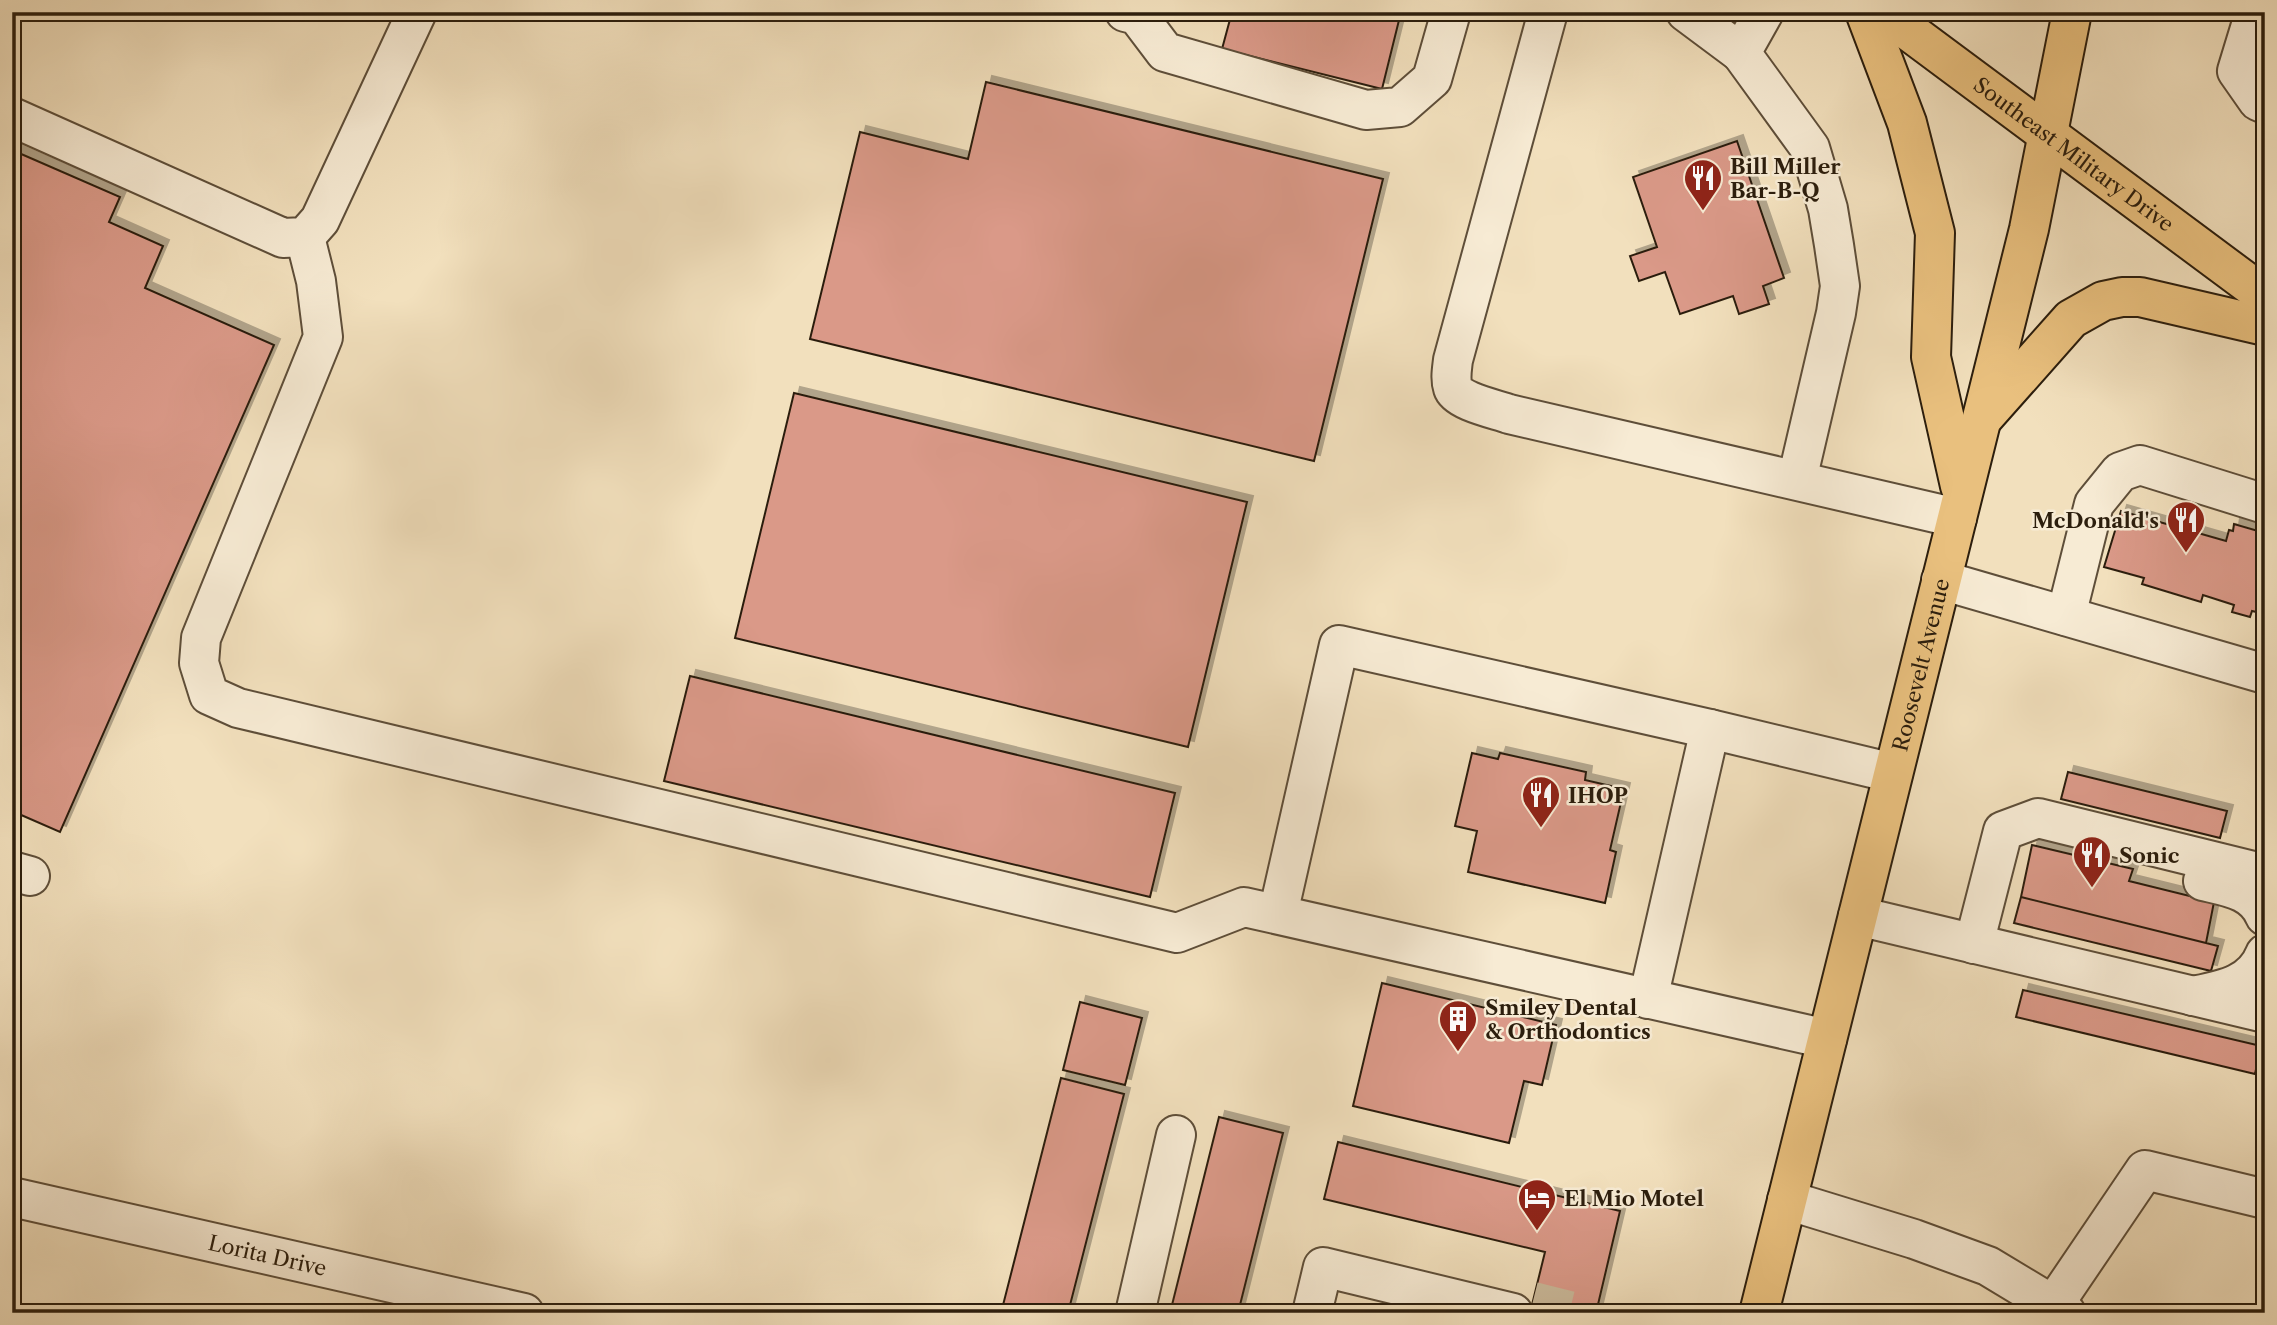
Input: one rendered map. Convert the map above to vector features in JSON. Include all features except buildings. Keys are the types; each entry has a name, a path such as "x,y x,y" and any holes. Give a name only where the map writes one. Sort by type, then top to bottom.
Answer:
{"main road":[{"path":"1865,12 1907,123 1935,233 1931,357 1960,507"},
{"name":"Southeast Military Drive","path":"1883,12 2265,296"},
{"name":"Roosevelt Avenue","path":"1759,1313 2029,229 2072,12"},
{"path":"1981,420 2071,318 2103,301 2122,297 2140,298 2265,326"}],"street":[{"path":"12,117 283,238 305,237 320,220 418,12"},
{"path":"1145,20 1165,52 1366,110 1400,107 1432,79 1451,12"},
{"path":"1548,12 1453,360 1451,379 1454,392 1508,414 1797,480 1960,507"},
{"path":"1686,12 1741,53 1810,148 1828,209 1840,286 1797,480"},
{"path":"1741,53 1764,12"},
{"path":"2255,12 2237,71 2258,101 2265,104"},
{"path":"305,237 316,281 323,337 201,638 199,663 209,695 238,708 1177,933 1244,907 1827,1039"},
{"path":"2066,616 2094,504 2120,472 2140,464 2265,504"},
{"path":"2109,483 2265,528"},
{"path":"1941,580 2265,674"},
{"path":"1278,915 1339,645 1893,773"},
{"path":"1648,999 1710,729"},
{"path":"2003,831 2038,818 2265,874"},
{"path":"1974,944 2003,831"},
{"path":"2003,831 2241,891 2259,904 2265,916"},
{"path":"1858,916 2265,1013"},
{"path":"2191,996 2221,990 2251,976 2265,954"},
{"path":"1135,1313 1176,1135"},
{"path":"1787,1200 1914,1239 1989,1266 2056,1310 2146,1170 2265,1199"},
{"name":"Lorita Drive","path":"12,1197 524,1313"},
{"path":"1312,1313 1323,1267 1520,1308"}],"tunnel":[{"path":"1533,1301 1581,1313"}],"place":[{"name":"Bill Miller Bar-B-Q","path":"1703,212"},
{"name":"McDonald's","path":"2186,554"},
{"name":"IHOP","path":"1541,829"},
{"name":"Sonic","path":"2092,889"},
{"name":"Smiley Dental & Orthodontics","path":"1458,1053"},
{"name":"El Mio Motel","path":"1537,1232"}]}
